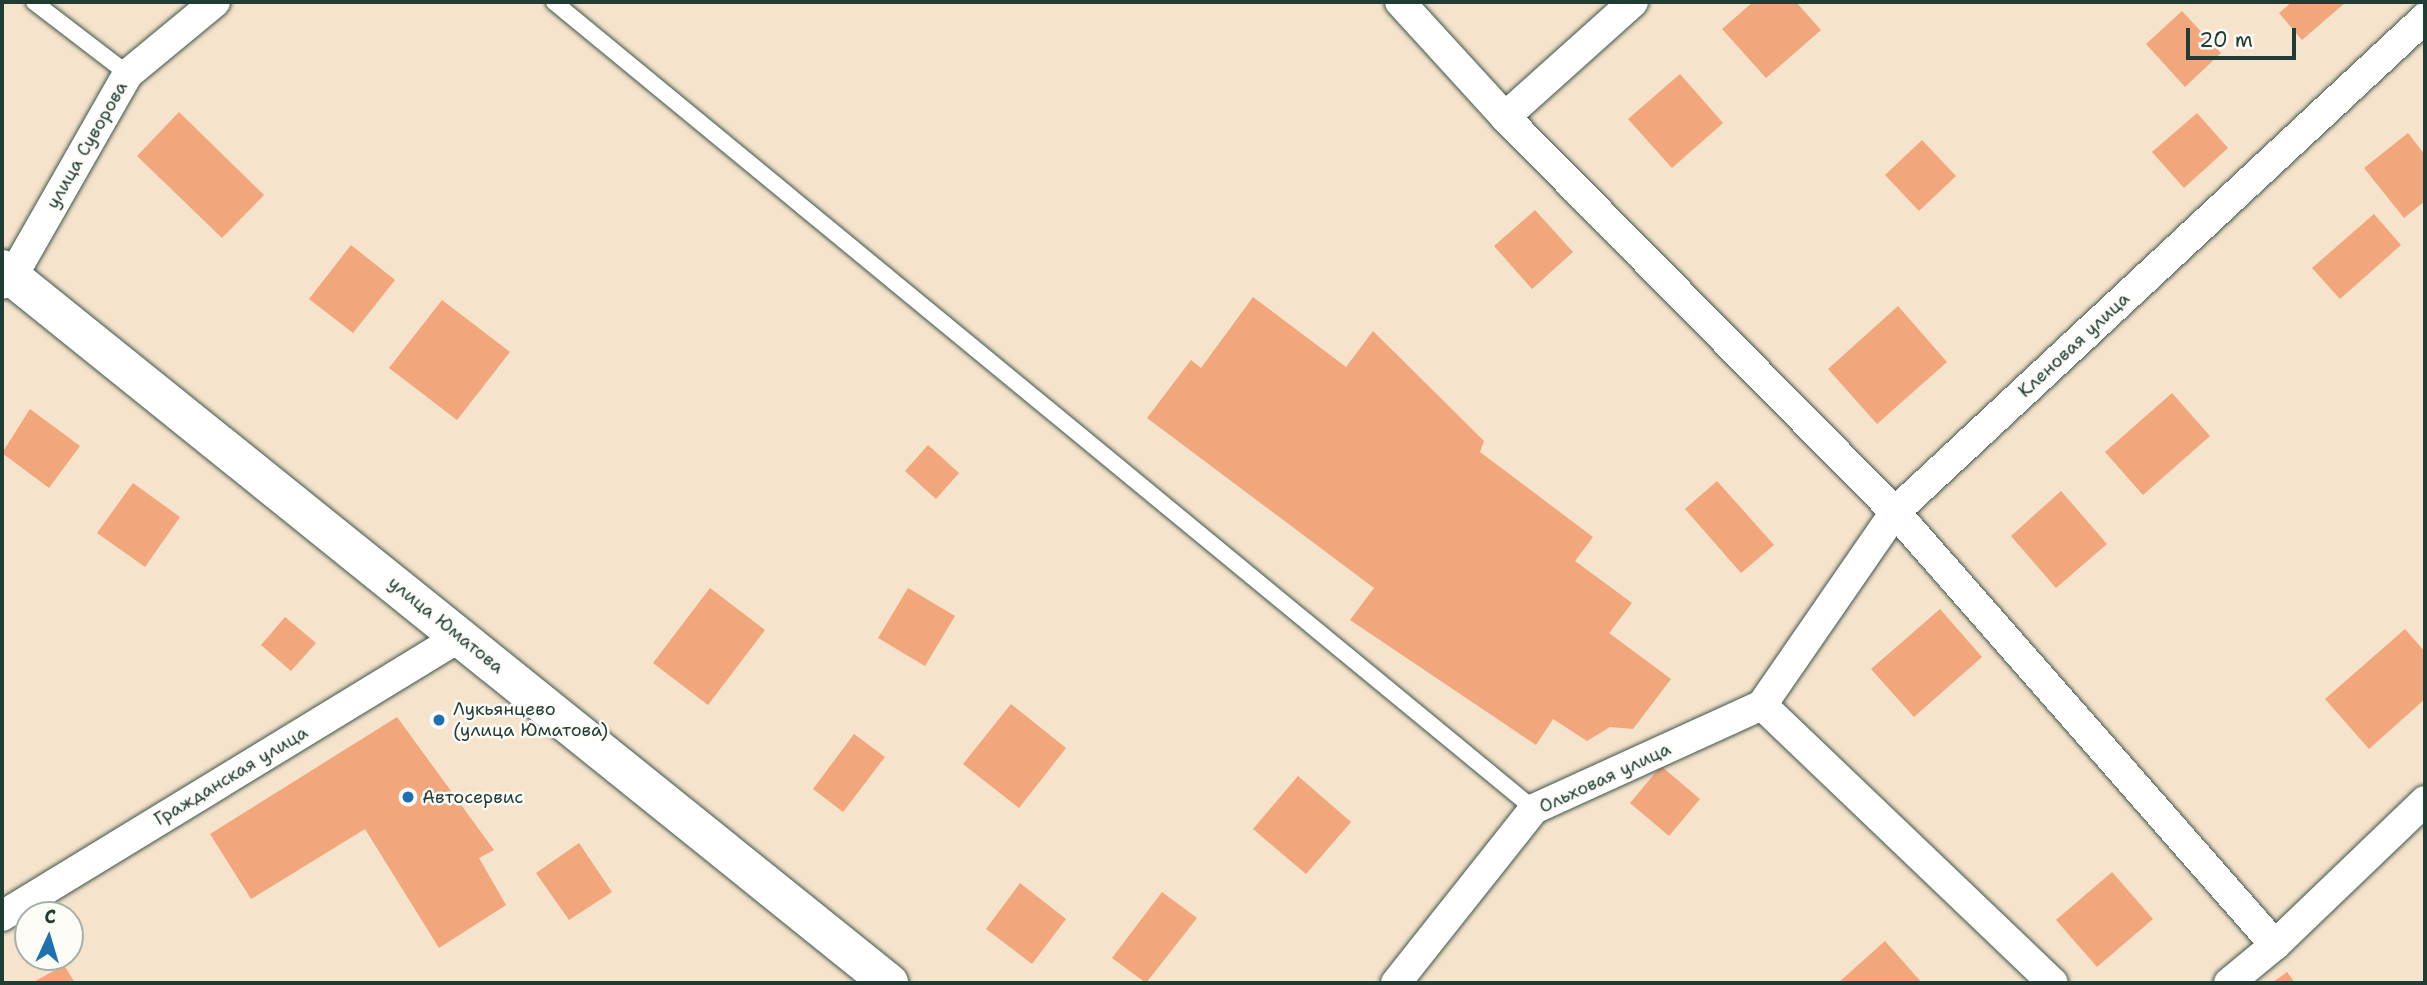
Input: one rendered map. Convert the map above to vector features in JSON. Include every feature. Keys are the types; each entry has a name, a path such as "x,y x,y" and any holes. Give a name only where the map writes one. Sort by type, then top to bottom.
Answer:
{"main road":[{"name":"улица Юматова","path":"5,277 461,636 888,983"}],"street":[{"name":"улица Суворова","path":"5,277 128,74 215,2"},
{"path":"1400,2 1505,117 1895,512 2275,945"},
{"path":"1505,117 1633,2"},
{"name":"Кленовая улица","path":"1762,705 1895,512 2425,18"},
{"name":"Гражданская улица","path":"2,916 461,636"},
{"name":"Ольховая улица","path":"1396,983 1534,809 1762,705"},
{"path":"1762,705 2053,983"},
{"path":"2229,983 2275,945 2425,801"}],"lane":[{"path":"34,2 128,74"},
{"path":"554,2 1534,809"}],"building":[{"path":"1753,2 1796,2 1821,30 1766,78 1722,29"},
{"path":"2292,2 2346,2 2302,40 2279,13"},
{"path":"2182,11 2221,53 2185,87 2146,44"},
{"path":"1680,74 1723,123 1672,168 1628,119"},
{"path":"179,112 264,195 222,238 137,156"},
{"path":"2197,113 2228,148 2184,188 2152,152"},
{"path":"2408,133 2425,155 2425,201 2404,218 2364,168"},
{"path":"1922,140 1956,176 1919,211 1885,175"},
{"path":"1535,210 1573,252 1532,289 1494,246"},
{"path":"2374,214 2401,245 2340,299 2312,268"},
{"path":"351,245 395,280 353,333 309,299"},
{"path":"1253,297 1346,367 1373,331 1484,441 1480,452 1593,537 1575,561 1632,603 1609,633 1671,679 1633,729 1610,727 1587,741 1553,719 1536,745 1350,620 1374,588 1147,418 1191,360 1201,368"},
{"path":"442,300 510,352 457,420 389,368"},
{"path":"1898,306 1947,362 1877,424 1828,369"},
{"path":"2172,393 2210,436 2143,495 2105,452"},
{"path":"30,409 80,446 49,488 2,453"},
{"path":"928,445 959,473 936,499 905,471"},
{"path":"1717,481 1774,545 1741,573 1685,509"},
{"path":"133,483 180,517 145,567 97,533"},
{"path":"2061,491 2107,544 2056,588 2011,536"},
{"path":"710,588 765,630 708,705 653,663"},
{"path":"908,588 955,616 925,666 878,638"},
{"path":"1940,609 1982,657 1914,717 1871,669"},
{"path":"285,617 316,643 291,671 261,645"},
{"path":"2405,629 2425,652 2425,699 2369,749 2325,699"},
{"path":"1011,704 1066,748 1019,808 963,764"},
{"path":"397,717 494,850 479,858 506,905 439,948 365,829 251,899 210,834"},
{"path":"854,734 885,757 843,812 813,789"},
{"path":"1661,766 1700,799 1669,836 1630,803"},
{"path":"1298,776 1351,822 1306,874 1253,829"},
{"path":"579,843 612,892 569,920 536,873"},
{"path":"2112,872 2153,919 2097,967 2056,920"},
{"path":"1020,883 1066,919 1032,964 986,929"},
{"path":"1162,892 1197,918 1146,983 1112,958"},
{"path":"1885,941 1922,983 1838,983"},
{"path":"53,971 68,971 75,983 32,983"},
{"path":"2287,972 2295,983 2272,983"}],"place":[{"name":"Лукьянцево (улица Юматова)","path":"439,720"},
{"name":"Автосервис","path":"408,797"}]}
